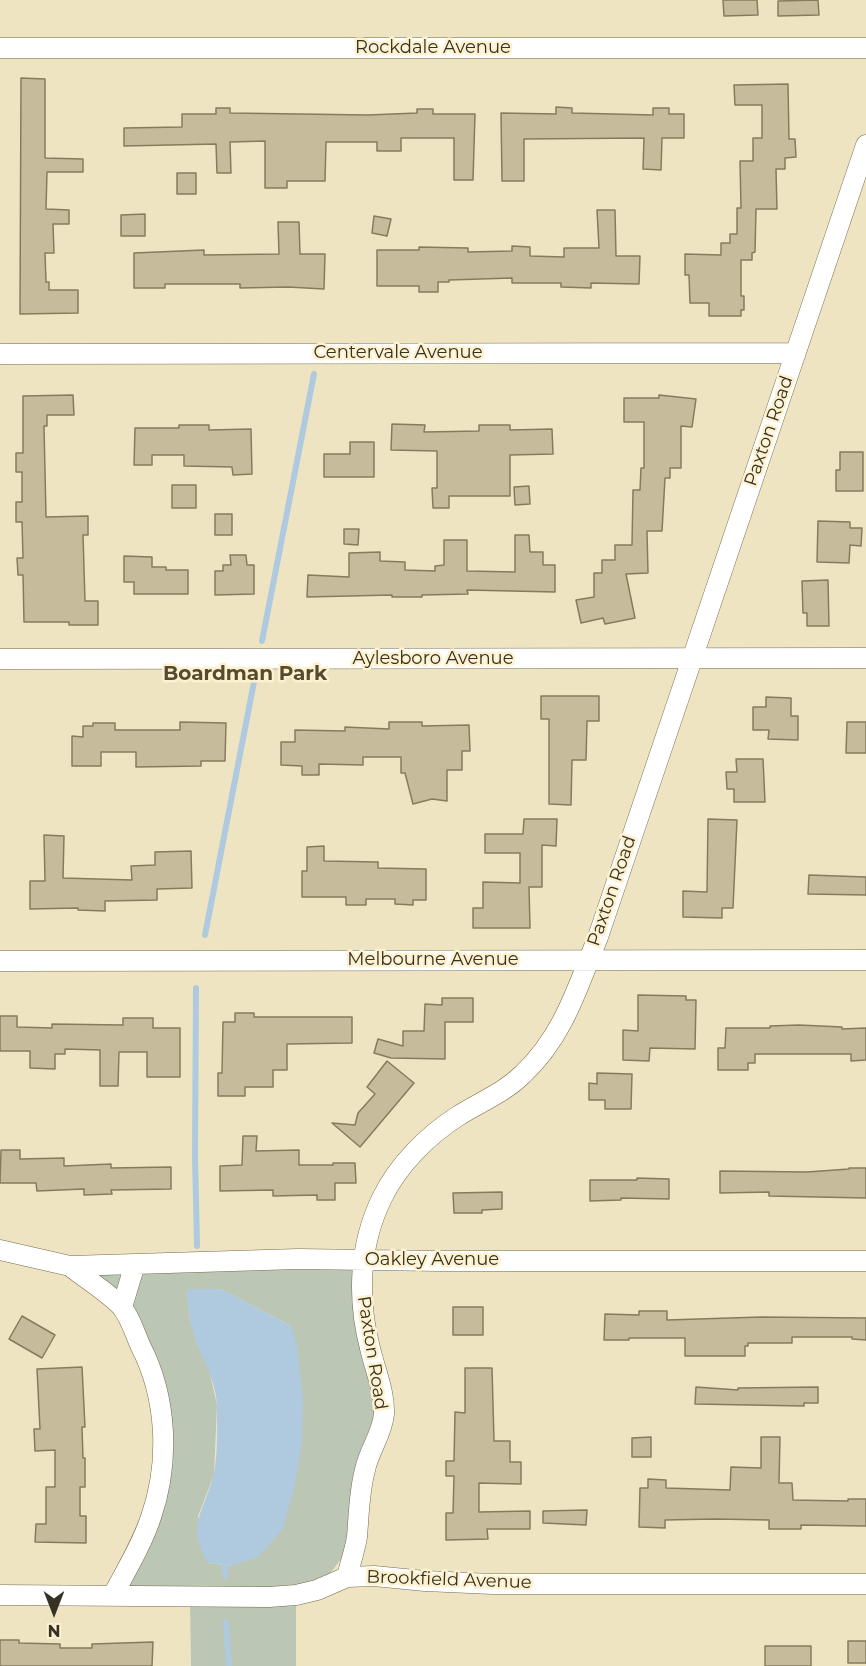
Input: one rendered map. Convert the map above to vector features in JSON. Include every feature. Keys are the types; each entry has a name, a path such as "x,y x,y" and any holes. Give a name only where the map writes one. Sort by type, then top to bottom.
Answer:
{"street":[{"name":"Rockdale Avenue","path":"0,48 866,48"},
{"name":"Paxton Road","path":"347,1577 356,1540 360,1492 365,1466 380,1433 384,1414 383,1395 369,1347 363,1314 361,1284 369,1229 383,1196 399,1171 416,1151 459,1115 506,1089 538,1060 570,1009 866,145"},
{"name":"Centervale Avenue","path":"0,354 796,353"},
{"name":"Aylesboro Avenue","path":"0,659 866,658"},
{"name":"Melbourne Avenue","path":"0,961 866,960"},
{"name":"Oakley Avenue","path":"0,1250 70,1266 298,1259 866,1261"},
{"path":"122,1307 135,1264"},
{"path":"70,1266 122,1307 147,1358 162,1416 163,1448 159,1487 152,1515 140,1546 113,1595"},
{"name":"Brookfield Avenue","path":"0,1595 258,1597 296,1595 317,1590 347,1577 374,1576 492,1584 866,1584"}],"green space":[{"path":"364,1260 383,1395 356,1540 317,1590 296,1596 296,1666 191,1666 190,1597 113,1595 140,1546 163,1432 122,1307 70,1266","holes":["221,1289 291,1326 231,1566 208,1563 198,1516 214,1475 217,1405 208,1365 197,1343 189,1316 187,1290"]}],"water":[{"path":"187,1289 221,1289 291,1326 297,1345 303,1399 302,1443 294,1490 282,1530 258,1557 231,1566 208,1563 198,1538 198,1519 215,1470 217,1408 213,1383 191,1323"}],"building":[{"path":"723,0 757,0 758,15 724,16"},
{"path":"818,0 819,15 778,16 778,1"},
{"path":"21,78 45,79 45,158 83,159 83,172 47,172 46,209 69,210 69,224 53,224 54,253 45,253 46,282 49,282 49,290 78,290 78,313 20,314"},
{"path":"788,84 789,139 795,139 796,157 785,158 785,169 776,169 777,209 756,209 755,252 752,253 752,260 741,260 741,296 744,296 744,310 741,310 741,316 709,316 709,303 690,303 689,275 685,275 685,254 721,255 721,243 730,243 730,234 737,234 737,208 741,208 740,161 753,161 753,138 762,138 762,105 735,105 734,85"},
{"path":"556,107 572,108 572,113 653,115 653,108 669,108 669,114 684,114 684,138 662,138 661,170 643,169 644,138 524,139 524,181 502,181 501,113 556,114"},
{"path":"216,108 230,108 230,113 368,115 417,113 417,109 433,109 433,114 475,114 473,180 454,180 454,138 401,138 401,151 377,151 377,142 326,142 325,181 287,181 287,188 265,188 265,141 230,142 231,173 217,173 216,144 124,146 124,128 182,127 182,114 216,114"},
{"path":"177,173 196,173 196,194 177,194"},
{"path":"597,210 615,210 616,256 640,256 639,284 591,283 591,288 561,287 561,283 512,283 512,278 438,282 438,292 419,292 419,286 377,286 377,250 419,250 419,247 468,248 468,252 512,251 512,246 530,247 530,256 564,257 564,248 599,248"},
{"path":"145,214 145,236 121,236 121,215"},
{"path":"374,216 391,219 387,236 372,233"},
{"path":"278,222 299,222 300,254 325,254 324,289 240,288 240,284 165,284 165,288 134,288 134,253 204,250 204,255 279,254"},
{"path":"73,395 74,415 47,415 47,426 44,426 46,517 88,516 88,535 83,535 85,601 98,601 98,625 69,625 69,622 24,622 23,575 18,575 17,558 23,558 22,522 16,522 16,502 22,502 22,472 16,472 16,453 23,453 23,396"},
{"path":"659,395 696,399 692,427 681,426 681,468 670,468 670,478 665,478 662,531 647,531 648,573 626,574 635,618 605,624 603,618 581,623 576,600 594,597 594,573 602,573 602,560 615,560 615,545 632,545 633,490 640,490 641,468 644,468 644,422 624,422 624,398 659,398"},
{"path":"392,424 425,425 424,432 479,431 479,425 510,425 510,430 552,429 553,454 510,455 510,496 449,496 449,508 433,508 432,488 437,488 437,451 391,450"},
{"path":"179,425 209,425 209,430 251,429 252,474 233,475 232,467 184,466 184,455 152,455 152,465 134,465 135,428 179,428"},
{"path":"350,442 374,442 374,477 324,477 324,454 350,454"},
{"path":"840,452 863,452 863,491 836,491 836,470 840,470"},
{"path":"172,485 196,485 196,508 172,508"},
{"path":"529,486 530,504 515,505 514,487"},
{"path":"215,514 232,514 232,535 215,535"},
{"path":"818,521 850,522 850,528 862,528 861,546 850,545 849,563 817,562"},
{"path":"344,529 359,529 358,545 344,544"},
{"path":"515,535 529,535 530,552 543,552 543,565 555,565 555,592 467,590 468,594 422,595 422,597 392,597 392,595 307,597 308,575 349,577 349,553 380,552 380,561 405,562 405,570 435,571 435,566 444,565 444,540 467,540 467,571 515,572"},
{"path":"230,555 246,555 247,565 254,565 254,594 215,595 215,571 223,571 223,565 231,565"},
{"path":"124,556 152,557 152,567 166,567 166,570 188,570 188,594 134,594 134,582 124,582"},
{"path":"828,580 829,626 807,626 807,613 803,613 802,581"},
{"path":"541,696 599,696 599,721 587,721 586,760 572,760 571,805 549,804 549,719 541,719"},
{"path":"766,697 791,698 791,716 798,716 798,740 768,739 769,730 753,730 753,707 766,707"},
{"path":"180,722 226,723 225,761 201,761 201,766 136,767 136,752 101,752 101,766 72,766 72,736 83,737 83,726 93,726 93,723 115,723 115,730 180,730"},
{"path":"389,722 422,722 422,726 469,725 470,751 462,751 462,770 447,770 447,801 432,799 413,804 405,773 401,773 401,757 363,757 363,765 319,764 319,775 302,775 302,766 281,765 281,742 295,742 295,730 345,731 345,727 389,729"},
{"path":"847,722 866,722 866,753 846,753"},
{"path":"736,759 763,759 765,802 734,802 734,789 727,789 726,772 737,772"},
{"path":"524,819 557,819 556,846 542,845 542,887 529,887 530,928 473,928 473,908 483,908 483,882 520,883 520,853 485,853 485,834 523,834"},
{"path":"708,819 737,820 733,908 722,908 722,918 683,917 683,891 707,892"},
{"path":"44,835 64,836 63,878 132,880 131,866 155,865 155,852 191,851 192,888 157,889 157,900 105,901 105,911 78,910 78,908 30,909 30,881 45,881"},
{"path":"324,846 324,861 378,862 378,868 426,869 426,900 413,900 413,905 395,904 395,899 366,899 366,905 346,905 346,897 302,897 302,871 307,871 307,847"},
{"path":"809,875 866,877 866,895 808,894"},
{"path":"638,995 686,996 686,1000 696,1000 695,1049 650,1048 649,1061 623,1060 623,1030 638,1031"},
{"path":"442,998 473,998 473,1022 445,1022 445,1059 391,1058 374,1053 378,1039 403,1046 403,1031 424,1031 425,1004 442,1005"},
{"path":"235,1013 254,1013 254,1017 352,1017 352,1043 287,1044 287,1070 273,1070 273,1087 245,1087 245,1096 218,1096 218,1073 222,1073 223,1022 235,1022"},
{"path":"0,1016 17,1016 17,1027 52,1028 52,1024 123,1025 123,1018 153,1018 153,1028 180,1028 180,1077 147,1077 147,1052 119,1052 118,1086 100,1086 100,1050 65,1049 65,1054 55,1054 55,1069 30,1068 30,1051 0,1051"},
{"path":"770,1026 842,1027 842,1029 866,1028 866,1060 851,1061 851,1054 755,1054 755,1063 748,1063 748,1070 718,1070 718,1048 725,1048 726,1028 770,1028"},
{"path":"387,1061 414,1083 360,1147 332,1123 355,1125 358,1113 375,1094 367,1087"},
{"path":"597,1073 632,1074 631,1109 605,1109 605,1100 589,1100 589,1083 597,1084"},
{"path":"243,1136 257,1136 256,1151 299,1150 299,1165 355,1163 356,1183 335,1183 335,1200 317,1200 317,1195 273,1196 273,1190 220,1191 220,1166 242,1165"},
{"path":"1,1150 20,1150 20,1159 64,1158 64,1166 111,1164 111,1168 171,1167 171,1189 111,1190 112,1194 84,1195 84,1189 37,1191 36,1183 0,1183"},
{"path":"866,1168 866,1198 769,1196 769,1192 720,1193 720,1171 807,1172"},
{"path":"637,1178 669,1179 669,1199 621,1198 621,1200 590,1201 590,1180 637,1180"},
{"path":"502,1192 502,1209 482,1210 482,1213 454,1213 453,1193"},
{"path":"453,1307 483,1307 483,1335 453,1335"},
{"path":"639,1311 667,1311 667,1320 761,1317 866,1318 866,1340 852,1339 852,1337 792,1337 792,1343 748,1343 748,1346 745,1346 745,1356 685,1356 685,1338 604,1340 605,1314 639,1315"},
{"path":"22,1316 55,1335 42,1358 9,1339"},
{"path":"82,1367 85,1487 80,1487 80,1516 86,1516 86,1543 35,1542 36,1524 46,1524 46,1487 55,1487 55,1450 35,1451 34,1429 40,1429 37,1369"},
{"path":"465,1368 492,1368 494,1441 510,1441 510,1462 521,1462 521,1484 479,1483 479,1512 530,1511 530,1529 487,1529 488,1539 446,1540 446,1513 453,1513 454,1476 446,1476 446,1461 454,1461 455,1412 465,1413"},
{"path":"696,1387 738,1390 738,1388 818,1387 818,1403 804,1403 804,1406 695,1404"},
{"path":"651,1437 651,1457 632,1457 632,1438"},
{"path":"761,1437 780,1437 779,1483 792,1483 793,1500 866,1499 866,1526 801,1525 801,1529 769,1529 769,1520 715,1519 665,1520 665,1528 639,1527 640,1488 648,1488 648,1479 666,1480 666,1488 730,1490 731,1467 761,1468"},
{"path":"587,1510 586,1525 543,1523 543,1511"},
{"path":"0,1640 60,1644 60,1648 92,1648 92,1644 153,1642 152,1666 0,1666"},
{"path":"848,1641 866,1641 866,1663 848,1663"},
{"path":"765,1646 811,1646 811,1666 765,1666"}],"waterway":[{"path":"262,641 314,374"},
{"path":"205,935 254,682"},
{"path":"196,988 197,1246"},
{"path":"225,1565 225,1576"},
{"path":"226,1622 229,1666"}],"district":[{"name":"Boardman Park","path":"245,674"}]}
